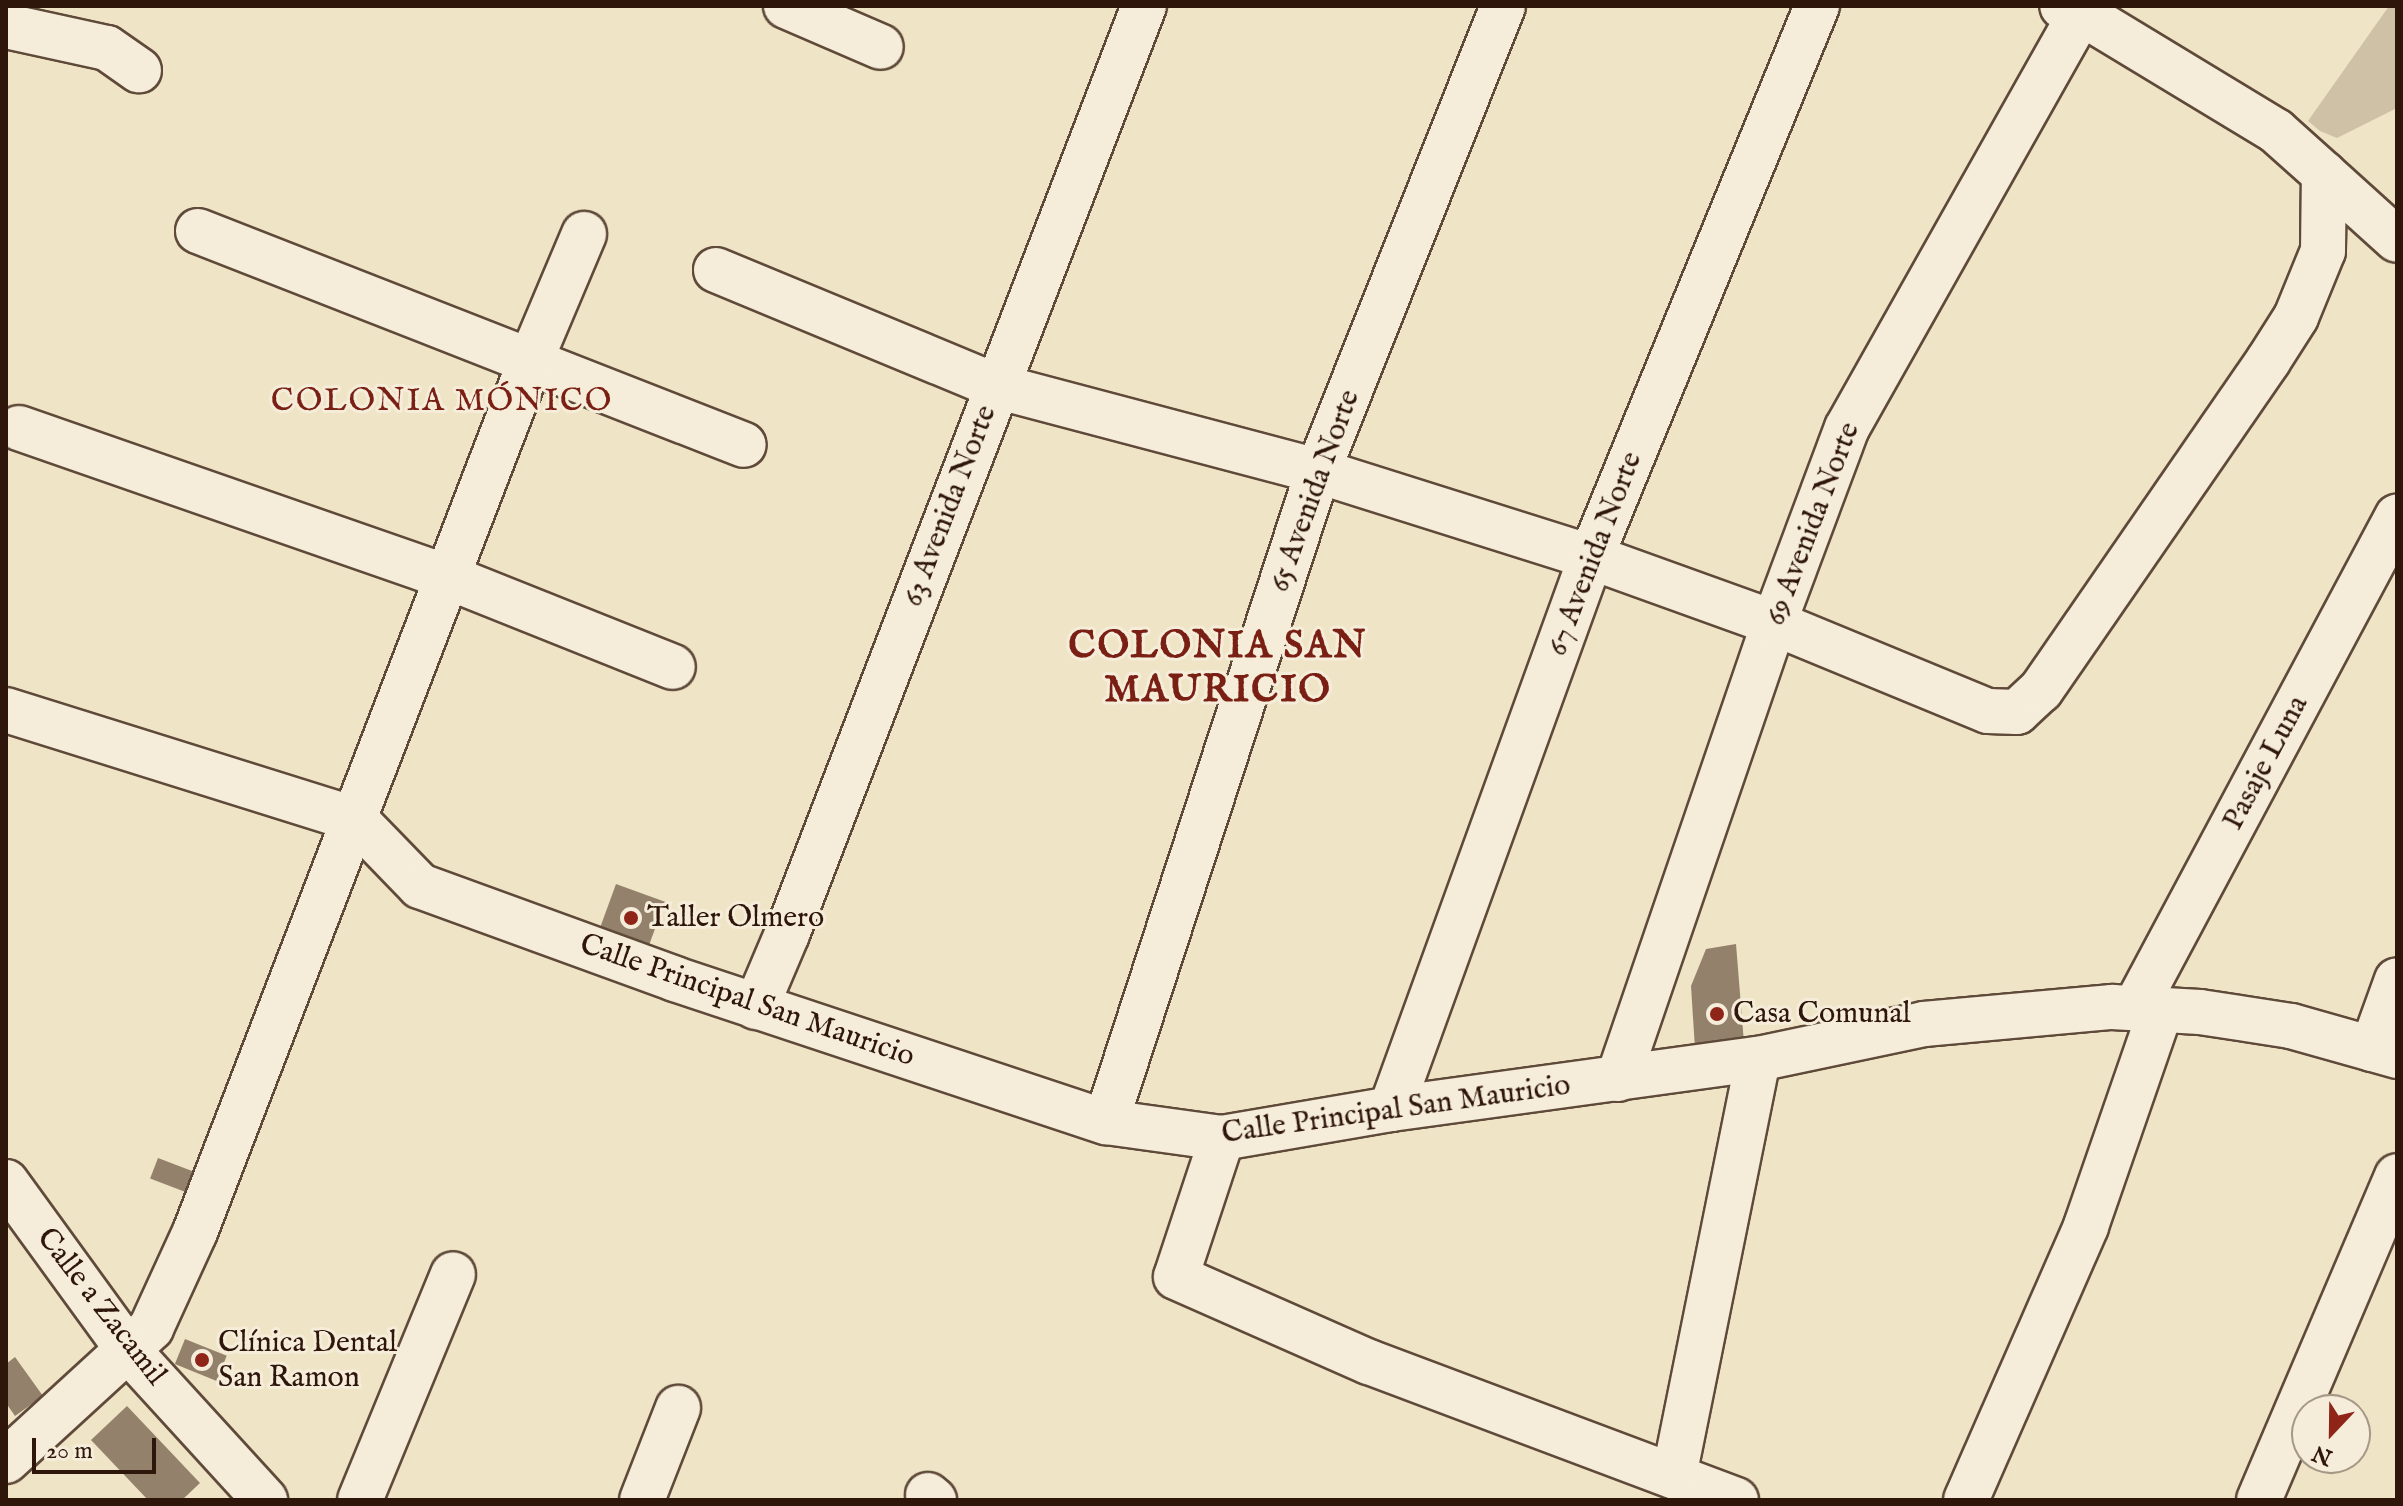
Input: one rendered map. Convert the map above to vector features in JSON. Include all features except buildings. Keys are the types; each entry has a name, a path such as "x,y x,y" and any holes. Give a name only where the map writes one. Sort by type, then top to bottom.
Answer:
{"street":[{"path":"786,6 881,47"},
{"name":"63 Avenida Norte","path":"756,1007 787,934 1144,6"},
{"name":"65 Avenida Norte","path":"1106,1122 1318,471 1503,6"},
{"name":"67 Avenida Norte","path":"1391,1109 1591,557 1817,6"},
{"path":"2077,8 2276,131 2397,240"},
{"name":"69 Avenida Norte","path":"1618,1079 1774,623 1847,428 2077,8"},
{"path":"6,26 107,48 139,70"},
{"path":"716,270 996,386 1318,471 1591,557 1774,623 1988,711 2017,712 2041,690 2296,317 2323,251 2324,174"},
{"path":"198,231 744,445"},
{"path":"6,1461 151,1328 195,1232 530,362 584,234"},
{"path":"19,428 448,577 673,667"},
{"name":"Pasaje Luna","path":"1966,1500 2086,1226 2148,1009 2397,517"},
{"path":"6,710 356,820"},
{"name":"Calle Principal San Mauricio","path":"356,820 420,886 756,1007 1106,1122 1222,1138 1391,1109 1758,1059 1924,1024 2112,1007 2200,1012 2291,1026 2384,1052"},
{"path":"2384,1052 2397,980"},
{"path":"1674,1476 1758,1059"},
{"path":"1222,1138 1176,1277 1369,1362 1736,1500"},
{"path":"2259,1500 2397,1176"},
{"name":"Calle a Zacamil","path":"6,1182 129,1351 265,1500"},
{"path":"360,1500 453,1274"},
{"path":"642,1500 678,1408"}],"shaded area":[{"path":"2389,6 2397,6 2397,108 2337,138 2320,131 2308,121"}],"place":[{"name":"Taller Olmero","path":"631,918"},
{"name":"Casa Comunal","path":"1717,1014"},
{"name":"Clínica Dental San Ramon","path":"202,1360"}],"district":[{"name":"COLONIA MÓNICO","path":"442,402"},
{"name":"COLONIA SAN MAURICIO","path":"1218,670"}]}
